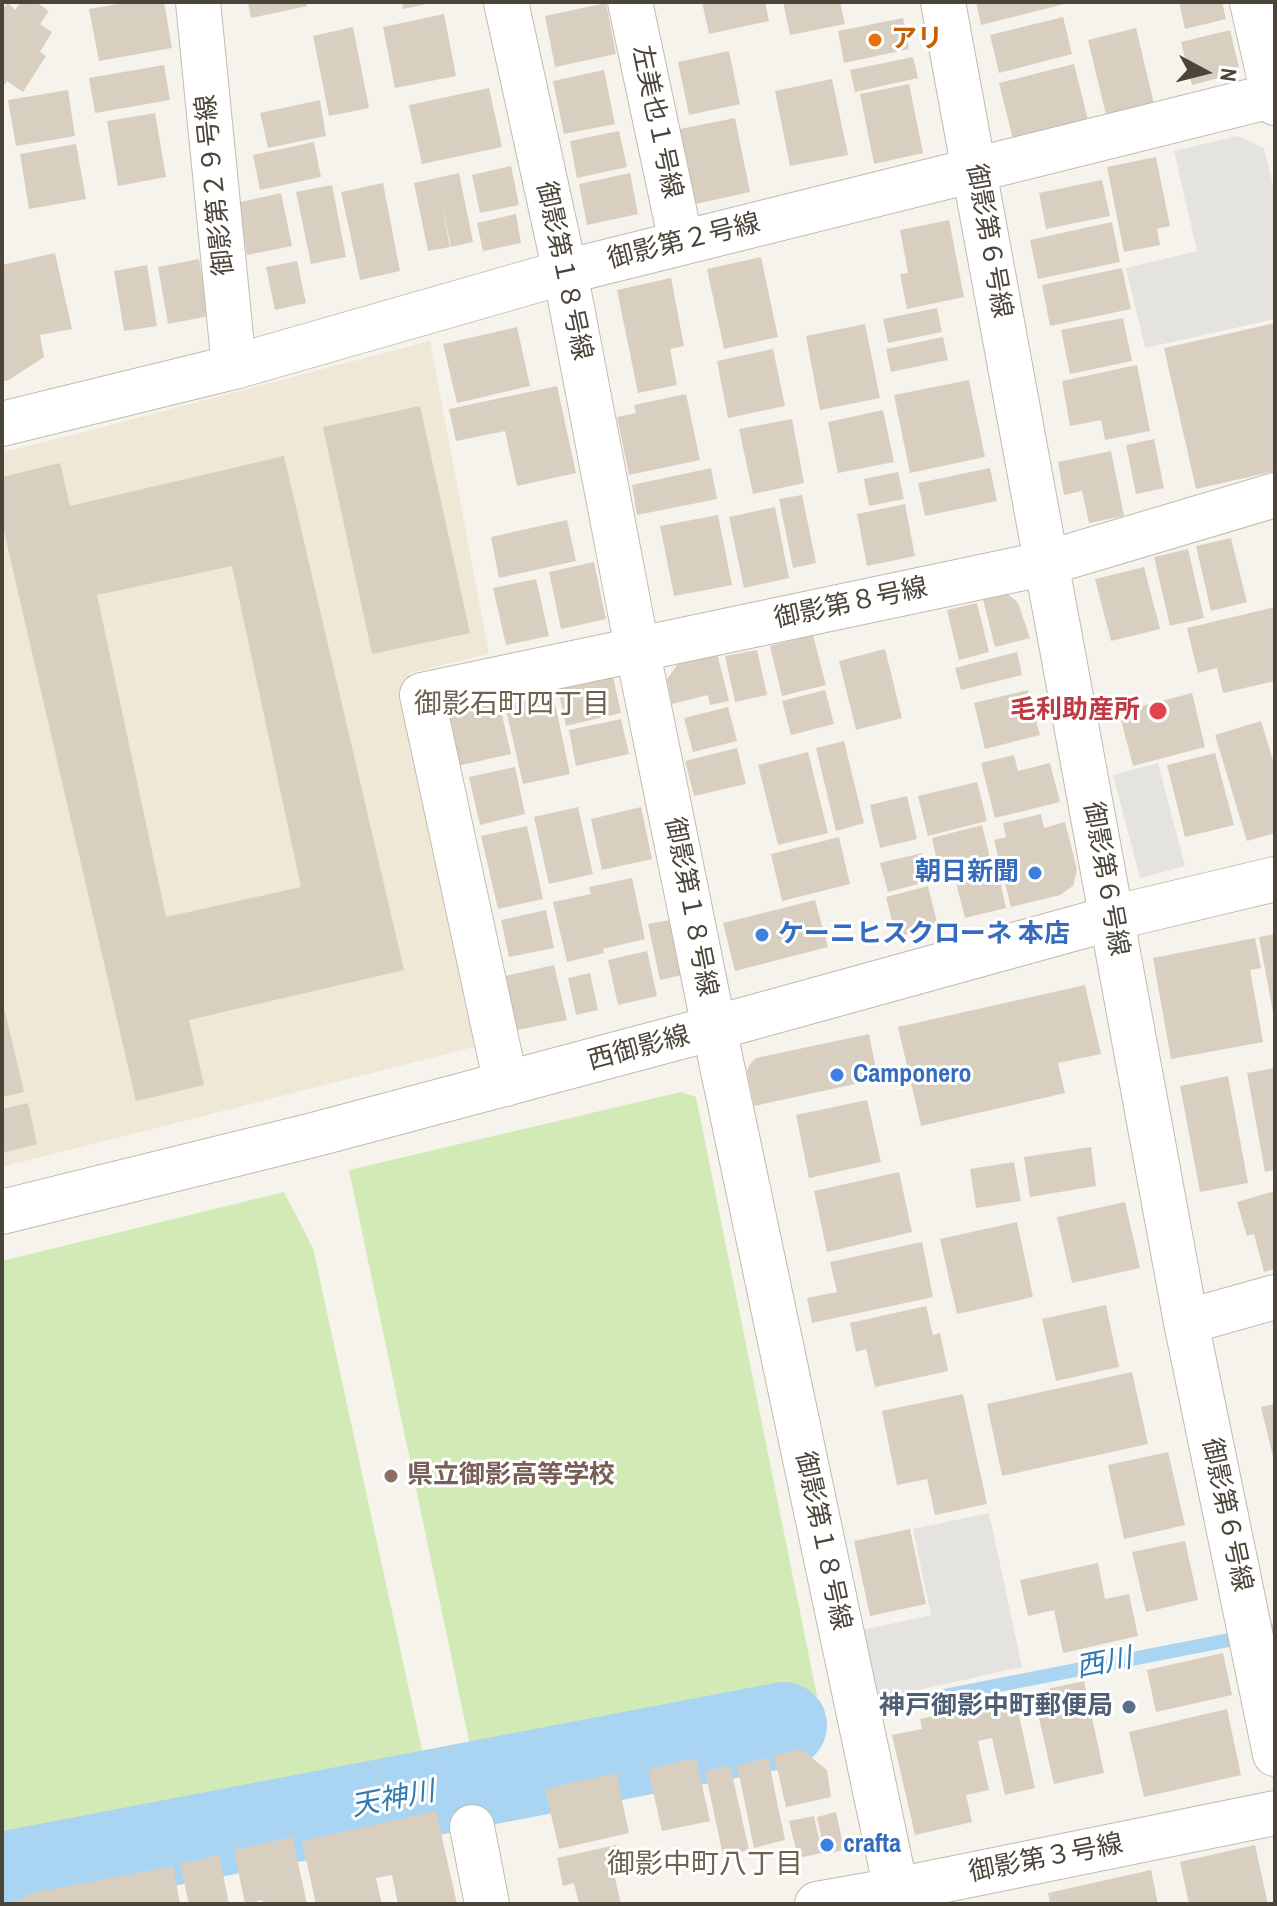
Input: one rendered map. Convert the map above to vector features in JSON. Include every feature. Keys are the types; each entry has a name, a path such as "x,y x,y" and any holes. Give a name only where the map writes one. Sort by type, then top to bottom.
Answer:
{"street":[{"name":"御影第２９号線","path":"198,2 234,367"},
{"name":"御影第１８号線","path":"506,2 565,272 714,1028 898,1897"},
{"name":"左美也１号線","path":"630,2 681,242"},
{"name":"御影第６号線","path":"943,2 1186,1322 1275,1754"},
{"path":"1252,2 1274,98"},
{"name":"御影第２号線","path":"2,424 234,367 681,242 1274,98"},
{"name":"御影第８号線","path":"506,1084 422,695 1047,563 1275,495"},
{"name":"西御影線","path":"2,1212 313,1135 1112,918 1275,879"},
{"path":"1186,1322 1275,1297"},
{"name":"御影第３号線","path":"817,1904 898,1897 1275,1813"},
{"path":"472,1827 487,1904"}],"shaded area":[{"path":"1238,136 1264,148 1275,194 1275,319 1145,348 1126,268 1197,251 1174,151"},
{"path":"430,341 489,654 409,673 482,1045 2,1167 2,452"},
{"path":"1158,763 1185,866 1140,878 1113,775"},
{"path":"989,1513 1022,1667 869,1701 854,1632 931,1615 913,1529"}],"green space":[{"path":"681,1092 696,1097 817,1696 472,1755 349,1170"},
{"path":"284,1192 313,1248 426,1768 2,1854 2,1261"}],"building":[{"path":"21,2 36,2 49,11 40,24 52,32 40,52 46,56 23,92 7,81 2,88 2,9 8,3 15,10"},
{"path":"130,2 164,2 172,48 99,61 89,9"},
{"path":"248,2 306,2 307,6 251,18"},
{"path":"402,2 432,2 432,3 403,9"},
{"path":"702,2 765,2 769,21 709,34"},
{"path":"783,2 840,2 845,24 790,35"},
{"path":"976,2 1069,2 1069,3 981,25"},
{"path":"1179,2 1222,2 1226,19 1185,29"},
{"path":"606,3 616,54 555,67 545,16"},
{"path":"444,14 456,76 395,88 383,27"},
{"path":"1063,17 1072,54 999,73 990,35"},
{"path":"903,18 909,49 844,63 838,31"},
{"path":"353,27 369,108 329,116 313,36"},
{"path":"1136,28 1154,104 1106,115 1088,40"},
{"path":"1230,30 1240,72 1192,85 1181,42"},
{"path":"729,51 740,104 689,115 678,62"},
{"path":"913,57 918,78 855,92 850,70"},
{"path":"1074,64 1088,120 1013,139 999,83"},
{"path":"164,65 170,100 95,113 89,78"},
{"path":"604,70 615,124 564,134 553,81"},
{"path":"832,79 848,155 790,166 775,91"},
{"path":"909,84 923,153 874,164 860,94"},
{"path":"489,88 502,147 422,164 409,105"},
{"path":"68,90 75,136 16,146 8,100"},
{"path":"320,100 326,136 268,148 260,113"},
{"path":"155,113 166,177 118,186 107,121"},
{"path":"735,118 750,192 691,205 675,130"},
{"path":"619,131 627,167 577,178 570,141"},
{"path":"314,142 321,177 260,190 253,155"},
{"path":"76,144 86,199 29,209 20,154"},
{"path":"1156,157 1170,226 1157,229 1160,245 1124,252 1107,167"},
{"path":"511,166 519,205 480,213 472,175"},
{"path":"459,173 473,242 451,247 441,201 450,247 428,251 414,183"},
{"path":"630,173 638,214 587,225 579,184"},
{"path":"1102,180 1110,216 1046,229 1039,193"},
{"path":"383,183 400,271 360,280 341,192"},
{"path":"332,185 346,257 311,264 296,192"},
{"path":"281,193 292,246 247,255 236,203"},
{"path":"516,214 521,243 483,251 477,223"},
{"path":"949,220 964,297 907,309 900,274 908,273 900,230"},
{"path":"1112,222 1120,262 1038,279 1030,240"},
{"path":"55,253 72,329 40,335 44,357 2,382 2,265"},
{"path":"761,257 778,337 724,349 707,269"},
{"path":"199,259 209,316 168,324 158,267"},
{"path":"297,261 306,303 275,310 266,267"},
{"path":"147,265 157,326 124,331 114,271"},
{"path":"1122,268 1131,309 1050,326 1042,285"},
{"path":"671,278 684,346 670,349 677,385 638,393 617,290"},
{"path":"937,308 942,332 888,343 883,319"},
{"path":"1123,318 1132,361 1070,374 1061,330"},
{"path":"1275,323 1275,471 1196,489 1164,348"},
{"path":"865,324 880,398 820,410 806,336"},
{"path":"517,327 530,386 457,403 443,344"},
{"path":"943,337 948,360 891,372 886,349"},
{"path":"773,349 785,406 728,418 717,361"},
{"path":"1137,365 1150,431 1105,440 1101,420 1070,426 1062,381"},
{"path":"969,380 985,457 910,473 894,395"},
{"path":"557,386 576,473 517,486 505,431 456,441 449,409"},
{"path":"686,394 700,460 629,475 617,417 636,413 634,405"},
{"path":"420,406 470,633 372,654 323,427"},
{"path":"883,410 894,462 838,473 828,422"},
{"path":"792,419 804,483 753,494 739,429"},
{"path":"1154,439 1164,488 1136,494 1126,445"},
{"path":"1111,451 1124,516 1089,523 1082,491 1064,495 1058,462"},
{"path":"284,456 404,970 189,1020 204,1085 136,1101 2,523 2,477 60,463 70,506","holes":["232,566 301,887 166,917 97,595"]},
{"path":"711,468 717,499 637,515 632,485"},
{"path":"990,468 997,501 925,516 918,483"},
{"path":"898,472 904,499 869,506 864,479"},
{"path":"802,495 816,563 793,568 779,499"},
{"path":"905,504 915,556 867,566 857,514"},
{"path":"775,507 789,578 744,588 729,517"},
{"path":"718,515 732,585 674,596 660,526"},
{"path":"567,520 576,561 499,578 491,537"},
{"path":"1231,538 1247,602 1211,611 1196,546"},
{"path":"1188,549 1204,618 1170,626 1154,557"},
{"path":"594,562 606,619 561,629 549,572"},
{"path":"1144,567 1160,629 1111,641 1095,579"},
{"path":"536,579 549,636 506,645 493,588"},
{"path":"1000,587 1018,603 1030,638 995,647 981,591"},
{"path":"977,603 989,652 959,660 947,610"},
{"path":"1275,607 1275,681 1223,693 1217,668 1198,673 1187,628"},
{"path":"813,635 826,685 782,696 770,646"},
{"path":"716,649 729,701 710,705 708,695 672,704 667,679 683,657"},
{"path":"885,649 902,718 856,730 839,661"},
{"path":"757,650 767,695 735,702 725,656"},
{"path":"1017,652 1022,675 961,690 955,668"},
{"path":"613,677 621,713 566,726 558,689"},
{"path":"825,690 834,724 791,735 782,701"},
{"path":"1028,690 1040,735 985,749 974,703"},
{"path":"497,693 511,754 457,766 444,705"},
{"path":"1192,693 1205,747 1133,766 1119,712"},
{"path":"553,694 570,774 523,784 505,705"},
{"path":"728,707 737,741 693,752 684,718"},
{"path":"621,719 629,754 576,766 569,730"},
{"path":"1261,721 1275,767 1275,833 1247,841 1215,735"},
{"path":"844,741 864,823 836,831 816,748"},
{"path":"737,748 746,784 694,796 685,761"},
{"path":"808,752 828,833 778,845 758,765"},
{"path":"1215,753 1234,825 1185,837 1167,765"},
{"path":"1014,755 1018,771 1050,763 1060,802 995,818 981,763"},
{"path":"515,767 525,814 480,825 469,777"},
{"path":"977,782 987,821 928,836 918,796"},
{"path":"907,796 917,839 880,848 870,805"},
{"path":"578,807 593,874 549,884 534,817"},
{"path":"641,807 652,859 602,870 591,819"},
{"path":"1041,814 1044,828 1065,822 1077,870 1073,886 1060,895 1011,907 994,840 1006,837 1003,823"},
{"path":"982,825 990,858 939,871 932,838"},
{"path":"527,826 543,899 498,909 481,836"},
{"path":"839,837 850,884 782,901 771,854"},
{"path":"922,853 929,881 888,892 880,863"},
{"path":"996,864 1006,908 965,918 954,875"},
{"path":"632,878 645,939 567,962 553,902 591,894 589,887"},
{"path":"928,886 938,926 896,937 886,897"},
{"path":"815,900 828,947 735,971 723,923"},
{"path":"546,910 554,948 509,957 501,920"},
{"path":"670,920 682,975 660,980 648,924"},
{"path":"1275,934 1275,1012 1273,1012 1259,937"},
{"path":"1255,938 1261,968 1250,970 1263,1042 1171,1059 1153,958"},
{"path":"647,951 657,996 618,1005 608,960"},
{"path":"554,965 567,1020 517,1030 505,976"},
{"path":"590,973 598,1010 576,1015 568,978"},
{"path":"1085,985 1101,1054 1058,1063 1065,1093 921,1126 898,1027"},
{"path":"2,999 24,1092 2,1097"},
{"path":"869,1034 878,1079 754,1106 747,1071 756,1058"},
{"path":"1275,1068 1275,1170 1265,1172 1247,1073"},
{"path":"1228,1076 1248,1183 1200,1192 1180,1086"},
{"path":"867,1100 881,1162 809,1178 796,1115"},
{"path":"28,1103 37,1144 2,1153 2,1109"},
{"path":"1091,1147 1096,1186 1030,1197 1024,1157"},
{"path":"1014,1162 1021,1201 976,1208 970,1169"},
{"path":"899,1172 912,1232 827,1252 814,1191"},
{"path":"1275,1191 1275,1269 1264,1272 1254,1234 1247,1236 1237,1202"},
{"path":"1125,1202 1140,1268 1072,1283 1057,1217"},
{"path":"1017,1222 1033,1297 957,1314 940,1239"},
{"path":"922,1242 933,1297 812,1323 807,1298 837,1292 830,1262"},
{"path":"1106,1305 1119,1367 1056,1381 1042,1319"},
{"path":"926,1306 933,1335 940,1333 948,1371 875,1387 866,1349 856,1352 850,1323"},
{"path":"1132,1372 1148,1444 1002,1476 987,1404"},
{"path":"963,1394 987,1504 935,1515 927,1479 897,1485 882,1411"},
{"path":"1275,1404 1275,1460 1274,1461 1261,1407"},
{"path":"1168,1452 1185,1525 1124,1539 1108,1465"},
{"path":"910,1529 926,1604 870,1616 854,1541"},
{"path":"1185,1541 1198,1600 1146,1612 1132,1552"},
{"path":"1098,1563 1105,1599 1129,1594 1138,1636 1063,1653 1054,1610 1028,1616 1020,1580"},
{"path":"1223,1653 1232,1695 1156,1712 1147,1670"},
{"path":"1084,1681 1104,1773 1054,1784 1033,1692"},
{"path":"1015,1698 1035,1788 1005,1795 992,1738 978,1741 989,1790 966,1795 972,1822 915,1835 892,1735 922,1729 920,1719"},
{"path":"1227,1709 1241,1775 1144,1797 1129,1732"},
{"path":"801,1749 827,1770 831,1797 786,1807 774,1755"},
{"path":"696,1758 710,1821 662,1831 648,1769"},
{"path":"768,1758 785,1840 754,1848 737,1765"},
{"path":"730,1765 749,1850 723,1855 705,1771"},
{"path":"616,1773 629,1833 559,1849 545,1789"},
{"path":"436,1811 457,1904 398,1904 392,1875 376,1878 382,1904 316,1904 302,1841"},
{"path":"836,1812 844,1850 825,1854 817,1817"},
{"path":"814,1816 822,1853 798,1858 789,1821"},
{"path":"292,1837 307,1904 263,1904 262,1900 245,1904 234,1850"},
{"path":"616,1845 623,1873 614,1874 621,1904 579,1904 574,1883 563,1886 557,1858"},
{"path":"1255,1845 1268,1904 1189,1904 1180,1862"},
{"path":"219,1855 229,1904 189,1904 180,1864"},
{"path":"173,1866 180,1904 11,1904 31,1893"},
{"path":"1151,1870 1158,1904 1050,1904 1048,1893"}],"waterway":[{"name":"西川","path":"887,1707 1275,1631"},
{"name":"天神川","path":"2,1875 784,1725"}],"place":[{"name":"アリ","path":"875,40"},
{"name":"毛利助産所","path":"1158,711"},
{"name":"朝日新聞","path":"1035,873"},
{"name":"ケーニヒスクローネ 本店","path":"762,935"},
{"name":"Camponero","path":"837,1075"},
{"name":"県立御影高等学校","path":"391,1476"},
{"name":"神戸御影中町郵便局","path":"1129,1707"},
{"name":"crafta","path":"827,1845"}],"district":[{"name":"御影石町四丁目","path":"512,705"},
{"name":"御影中町八丁目","path":"705,1865"}]}
